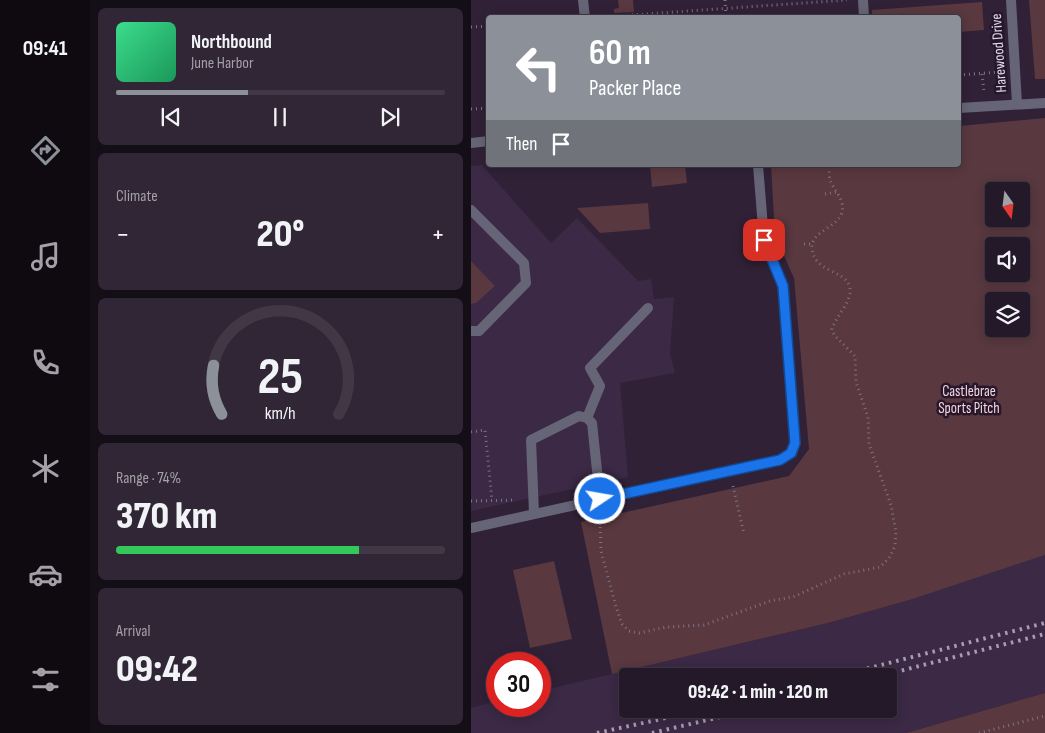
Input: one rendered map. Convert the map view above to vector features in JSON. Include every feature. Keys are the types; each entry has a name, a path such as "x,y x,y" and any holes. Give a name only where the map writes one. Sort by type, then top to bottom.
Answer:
{"street":[{"path":"583,0 585,15"},
{"path":"863,0 864,15"},
{"name":"Harewood Drive","path":"1011,0 1017,104"},
{"path":"961,108 1045,103"},
{"path":"471,143 486,141"},
{"path":"471,528 780,460 791,453 795,443 783,286 764,240 758,167"},
{"path":"471,210 524,263 526,283 479,331 471,331"},
{"path":"587,418 600,386 590,368 648,308"},
{"path":"535,513 531,440 579,416 587,418 592,423 600,499"}],"path":[{"path":"725,0 726,15"},
{"path":"643,15 847,0"},
{"path":"471,27 486,26"},
{"path":"961,75 1015,71"},
{"path":"471,109 486,108"},
{"path":"825,194 837,192"},
{"path":"804,244 812,244"},
{"path":"471,432 485,430 492,500"},
{"path":"729,471 744,534"},
{"path":"471,501 534,499"},
{"path":"979,733 1045,716"}],"shaded area":[{"path":"482,165 551,243 577,218 638,281 651,279 654,299 674,297 670,353 675,373 620,383 628,477 471,511 471,166"},
{"path":"1045,555 1045,693 906,733 471,733 471,708 486,704 486,717 551,717 551,688 619,672 619,718 897,718 897,668 637,668 828,623 913,599"}],"green space":[{"path":"618,0 633,0 634,12 614,13 614,9 619,8"},
{"path":"1029,0 1045,0 1045,79 1035,79"},
{"path":"982,2 984,30 961,32 961,15 872,15 872,10"},
{"name":"Castlebrae Sports Pitch","path":"1045,118 1045,555 913,599 828,623 637,668 619,668 619,672 612,674 581,522 789,476 809,449 794,278 775,236 771,167 961,167 961,126"},
{"path":"650,167 685,167 687,183 652,187"},
{"path":"648,203 650,229 600,233 577,208"},
{"path":"471,261 495,286 476,303 471,304"},
{"path":"554,561 572,639 530,648 513,570"},
{"path":"1045,693 1045,733 906,733"}],"railway":[{"path":"869,668 1045,623"},
{"path":"897,672 1045,634"},
{"path":"597,733 666,718"},
{"path":"652,733 716,718"}],"route":[{"path":"600,499 780,460 791,453 795,443 783,286 764,240"}]}
